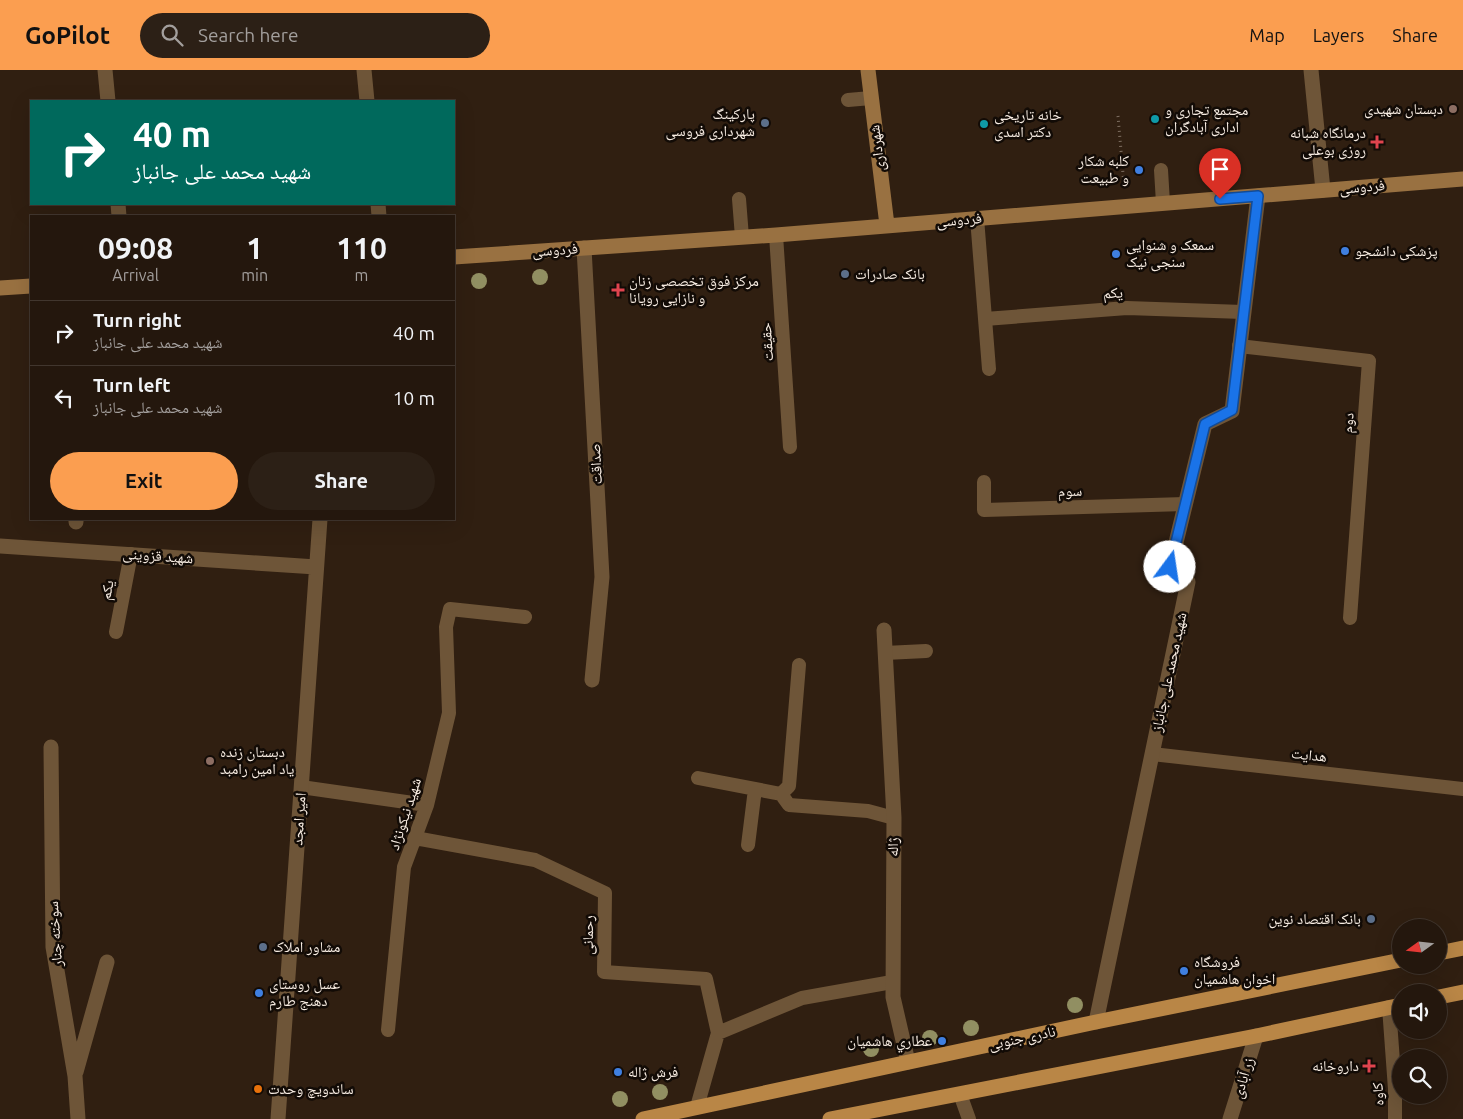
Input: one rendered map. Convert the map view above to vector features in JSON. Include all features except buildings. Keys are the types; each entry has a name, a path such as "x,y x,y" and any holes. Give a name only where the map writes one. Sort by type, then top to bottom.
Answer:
{"main road":[{"name":"شهرداری","path":"868,70 887,225"},
{"name":"فردوسی","path":"455,257 776,235 1463,178"},
{"path":"0,288 30,286"},
{"path":"1448,951 1463,948"},
{"name":"نادری جنوبی","path":"642,1119 1096,1022 1392,962"},
{"path":"1447,995 1463,992"},
{"path":"830,1119 1256,1036 1392,1007"}],"street":[{"path":"105,70 108,100"},
{"path":"364,70 367,100"},
{"path":"1311,70 1323,190"},
{"name":"شهید محمد علی جانباز","path":"1096,1022 1188,582 1170,567 1205,424 1232,410 1258,196"},
{"name":"صداقت","path":"584,248 602,577 592,680"},
{"name":"امیر امجد","path":"278,1119 320,520"},
{"name":"شهید قزوینی","path":"0,546 316,567"},
{"name":"ژاله","path":"884,630 894,818 892,982 893,997 908,1062"},
{"name":"سوخته چنار","path":"51,747 53,947 75,1076 78,1119"},
{"path":"75,1076 107,962"},
{"name":"زر آبادی","path":"1230,1119 1256,1036"}],"lane":[{"path":"848,100 871,98"},
{"path":"1161,170 1163,203"},
{"path":"739,199 742,237"},
{"path":"977,218 989,370"},
{"name":"حقیقت","path":"776,235 790,447"},
{"name":"یکم","path":"985,319 1127,308 1244,312"},
{"name":"دوم","path":"1240,346 1369,361 1350,618"},
{"name":"سوم","path":"984,482 984,510 1185,504"},
{"name":"یکم","path":"116,632 131,554"},
{"name":"شهید نیکونژاد","path":"388,1030 404,867 427,805 449,714 446,627 450,609 525,617"},
{"path":"885,653 926,651"},
{"path":"780,794 789,786 799,665"},
{"name":"هدایت","path":"1152,754 1463,789"},
{"path":"698,778 780,794 788,805 868,811 894,818"},
{"path":"301,787 427,805"},
{"path":"748,845 755,789"},
{"name":"رحمانی","path":"415,838 535,860 605,893 604,972 706,979 718,1034 697,1107"},
{"path":"718,1034 802,998 892,982"},
{"name":"کاوه","path":"1395,1039 1395,1119"},
{"path":"960,1094 969,1119"}],"path":[{"path":"1118,116 1125,206"}],"place":[{"name":"دبستان شهیدی","path":"1453,109"},
{"name":"مجتمع تجاری و اداری آبادگران","path":"1155,119"},
{"name":"پارکینگ شهرداری فروسی","path":"765,123"},
{"name":"خانه تاریخی دکتر اسدی","path":"984,124"},
{"name":"درمانگاه شبانه روزی بوعلی","path":"1377,142"},
{"name":"کلبه شکار و طبیعت","path":"1139,170"},
{"name":"پزشکی دانشجو","path":"1345,251"},
{"name":"سمعک و شنوایی سنجی نیک","path":"1116,254"},
{"name":"بانک صادرات","path":"845,274"},
{"name":"مرکز فوق تخصصی زنان و نازایی رویانا","path":"618,290"},
{"name":"دبستان زنده یاد امین رامبد","path":"210,761"},
{"name":"بانک اقتصاد نوین","path":"1371,919"},
{"name":"مشاور املاک","path":"263,947"},
{"name":"فروشگاه اخوان هاشمیان","path":"1184,971"},
{"name":"عسل روستای دهنج طارم","path":"259,993"},
{"name":"عطاري هاشميان","path":"942,1041"},
{"name":"داروخانه","path":"1369,1066"},
{"name":"فرش ژاله","path":"618,1072"},
{"name":"ساندویچ وحدت","path":"258,1089"}],"route":[{"path":"1170,567 1205,424 1232,410 1258,196 1220,199"}]}
